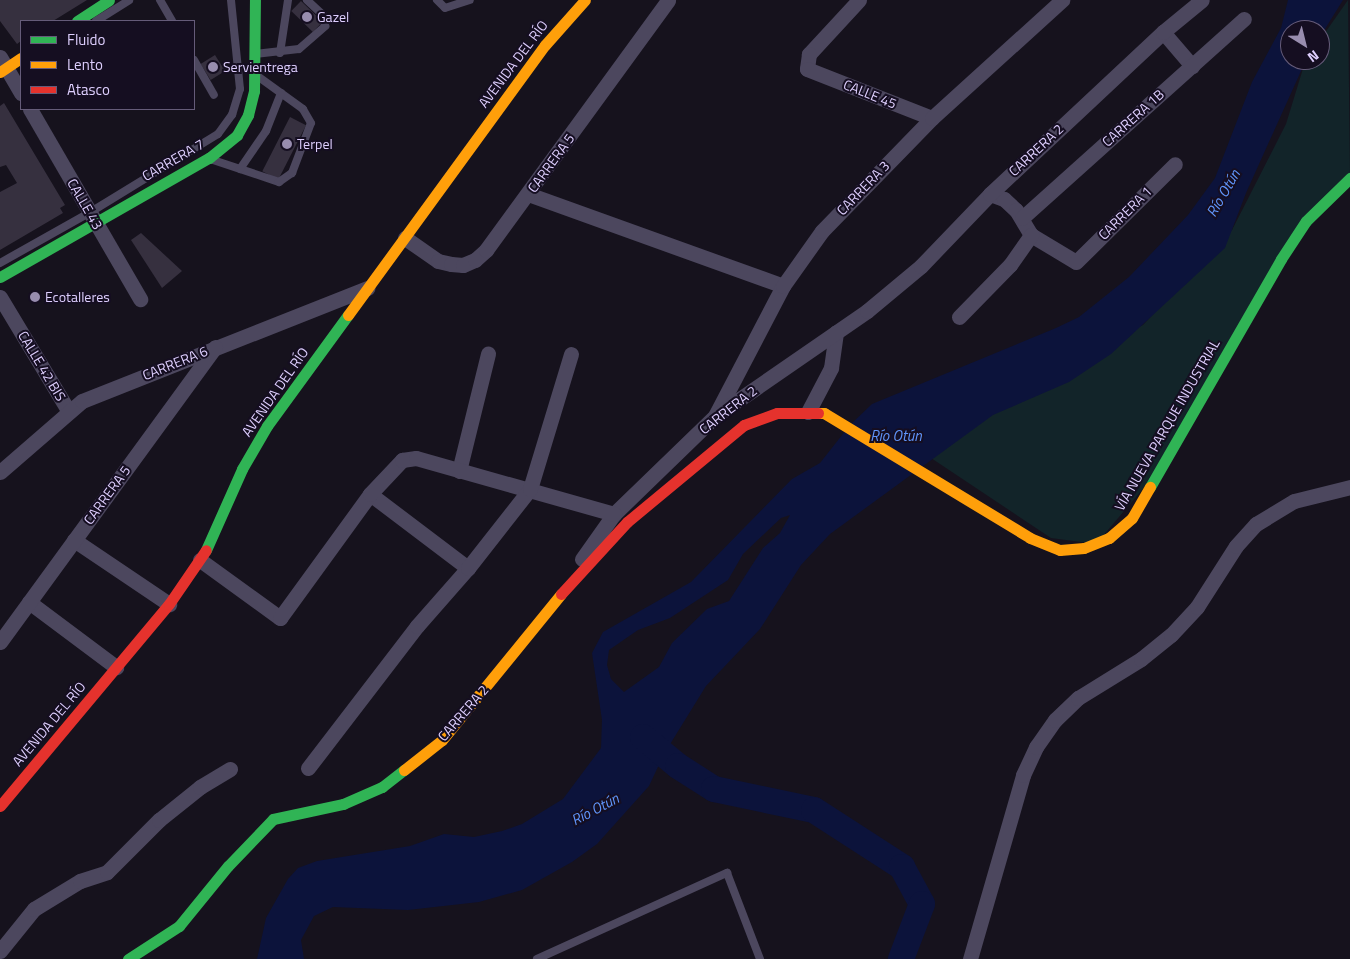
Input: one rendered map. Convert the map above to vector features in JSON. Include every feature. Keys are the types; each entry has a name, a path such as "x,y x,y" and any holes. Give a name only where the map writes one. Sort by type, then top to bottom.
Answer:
{"main road":[{"path":"79,20 109,0"},
{"name":"CARRERA 7","path":"0,277 92,218 208,158 229,142 243,127 252,103 255,74 255,0"},
{"name":"AVENIDA DEL RÍO","path":"0,806 169,604 200,560 267,426 545,45 585,0"},
{"path":"7,71 20,59"},
{"name":"VÍA NUEVA PARQUE INDUSTRIAL","path":"538,620 628,522 714,448 760,418 776,413 824,413 1030,538 1060,550 1084,548 1108,538 1132,518 1281,259 1306,220 1350,178"},
{"name":"CARRERA 2","path":"151,954 179,926 228,866 273,819 343,804 382,787 442,740 538,620"},
{"path":"128,959 151,954"}],"street":[{"name":"CARRERA 5","path":"405,238 438,261 463,265 486,250 668,0"},
{"name":"CARRERA 3","path":"715,416 783,286 822,231 932,118 1062,0"},
{"name":"CARRERA 2","path":"538,620 614,514 715,416 836,332 921,266 990,194 1163,32 1202,0"},
{"name":"CALLE 45","path":"853,1 809,54 807,69 932,118"},
{"name":"CARRERA 1B","path":"1022,218 1244,19"},
{"path":"1163,32 1192,66"},
{"path":"7,71 20,91"},
{"name":"CALLE 43","path":"31,110 140,299"},
{"name":"CARRERA 1","path":"1031,235 1076,262 1175,164"},
{"path":"528,194 783,286"},
{"path":"959,317 1010,265 1031,235 1022,218 1004,199 990,194"},
{"name":"CARRERA 6","path":"0,472 24,454 68,410 82,401 370,286"},
{"name":"CALLE 42 BIS","path":"0,297 68,410"},
{"path":"808,412 831,368 836,332"},
{"name":"CARRERA 5","path":"0,642 215,347"},
{"path":"459,470 488,354"},
{"path":"308,768 417,626 468,568 530,489 570,354"},
{"path":"200,560 280,618 370,494 402,460 416,458 614,514"},
{"path":"970,959 1023,775 1036,747 1055,720 1078,698 1141,659 1171,635 1197,607 1236,546 1256,524 1294,502 1350,487"},
{"path":"370,494 468,568"},
{"path":"74,540 169,604"},
{"path":"29,602 116,667"},
{"path":"0,951 34,910 80,880 107,872 159,820 200,787 230,769"}],"lane":[{"path":"98,20 129,0"},
{"path":"160,0 171,20"},
{"path":"0,263 92,218 208,141 229,120 237,104 240,76 231,0"},
{"path":"280,53 288,0"},
{"path":"255,54 280,53 299,49 325,26 323,15 307,0"},
{"path":"437,0 445,8 470,0"},
{"path":"195,62 214,95"},
{"path":"208,158 279,182 292,172 311,123 303,108 255,74"},
{"path":"240,169 266,131 281,93"},
{"path":"537,959 727,873 760,959"}],"green space":[{"path":"1348,0 1350,178 1306,221 1159,470 1096,544 1051,538 907,442 1143,325 1232,230 1286,124 1303,70 1330,70 1330,26"}],"water":[{"name":"Río Otún","path":"1288,0 1343,0 1330,21 1283,20"},
{"name":"Río Otún","path":"1280,30 1280,70 1301,70 1246,193 1225,248 1111,354 1069,382 993,415 830,534 801,565 760,629 706,686 664,754 649,786 597,844 572,862 522,890 479,902 408,910 333,907 314,916 301,940 304,959 257,959 266,918 288,879 298,868 317,861 410,846 444,834 474,837 502,831 522,824 563,799 601,748 602,720 592,653 603,632 691,582 792,479 820,463 850,425 872,404 1079,317 1129,277 1188,215 1215,178 1252,82","holes":["790,515 780,533 763,548 729,601 707,609 672,643 659,667 624,692 611,679 607,665 609,650 638,630 670,618 728,580 743,554 781,518"]}],"building":[{"path":"0,0 87,0 55,20 20,20 20,42 17,44 0,21"},
{"name":"Gazel","path":"301,1 323,22 313,32 291,11"},
{"name":"Servientrega","path":"215,55 225,71 211,80 201,64"},
{"path":"4,103 65,205 60,208 63,213 0,250 0,192 17,183 6,165 0,167 0,106"},
{"name":"Terpel","path":"290,117 306,125 278,180 262,171"},
{"path":"141,233 182,271 162,288 131,240"}],"waterway":[{"path":"643,737 678,766 714,789 814,810 902,867 922,904 901,959"}],"traffic: fast":[{"path":"79,20 109,0"},
{"path":"0,277 209,158 237,135 248,115 254,91 255,0"},
{"path":"1150,487 1281,259 1306,221 1350,178"},
{"path":"206,550 242,469 267,426 348,315"},
{"path":"128,959 179,926 228,866 273,819 343,804 382,787 404,770"}],"traffic: slow":[{"path":"348,315 545,45 585,0"},
{"path":"0,72 20,59"},
{"path":"818,413 824,413 1030,538 1060,550 1084,548 1109,538 1132,518 1150,487"},
{"path":"404,770 442,740 561,594"}],"traffic: jam":[{"path":"561,594 627,522 744,425 777,413 818,413"},
{"path":"0,806 169,604 206,550"}],"place":[{"name":"Gazel","path":"307,17"},
{"name":"Servientrega","path":"213,67"},
{"name":"Terpel","path":"287,144"},
{"name":"Ecotalleres","path":"35,297"}]}
